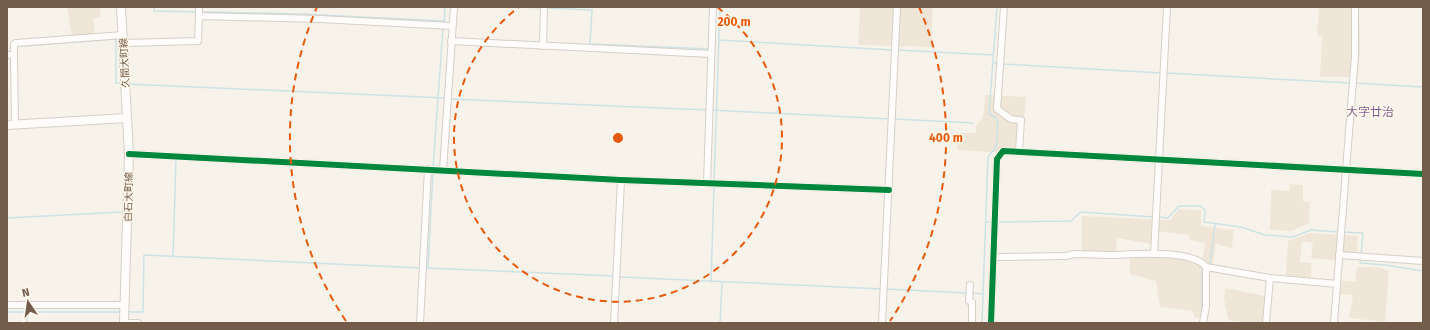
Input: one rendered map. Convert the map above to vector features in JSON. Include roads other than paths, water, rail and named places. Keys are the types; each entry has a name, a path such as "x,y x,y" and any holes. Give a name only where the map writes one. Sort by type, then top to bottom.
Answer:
{"main road":[{"name":"久間大町線","path":"121,7 127,118"},
{"path":"11,125 127,118"},
{"name":"白石大町線","path":"124,323 129,154 127,118"}],"street":[{"path":"443,170 451,41 446,26 454,7"},
{"path":"543,46 544,7"},
{"path":"711,183 709,110 713,7"},
{"path":"882,323 897,7"},
{"path":"1004,7 997,109 1012,119 1021,120 1019,151"},
{"path":"1154,254 1168,7"},
{"path":"1334,323 1355,56 1355,7"},
{"path":"11,125 12,51 16,43 123,39 198,41 199,12 446,26"},
{"path":"451,41 543,46 711,51"},
{"path":"991,323 997,159 1003,151 1423,174"},
{"path":"129,154 621,180 889,190"},
{"path":"420,323 422,264 431,169"},
{"path":"614,323 621,180"},
{"path":"994,257 1066,256 1074,254 1154,254 1189,257 1206,267 1270,278 1337,284"},
{"path":"1339,255 1423,261"},
{"path":"1203,323 1206,306 1206,267"},
{"path":"1266,323 1270,278"},
{"path":"970,290 969,301 972,302 972,323"},
{"path":"7,306 125,309"},
{"path":"124,323 138,323"}],"waterway":[{"path":"154,7 154,11 197,12"},
{"path":"444,25 445,7"},
{"path":"522,7 542,8"},
{"path":"714,182 720,7"},
{"path":"982,323 988,157 996,147 998,124 996,118 989,114 997,7"},
{"path":"547,8 592,10 590,44 711,49"},
{"path":"201,12 301,14 444,21"},
{"path":"433,168 443,28"},
{"path":"23,46 116,39 116,83 122,83"},
{"path":"719,40 893,50"},
{"path":"897,50 993,55"},
{"path":"993,63 999,63"},
{"path":"1003,64 1162,73"},
{"path":"1166,73 1350,83"},
{"path":"1354,83 1423,87"},
{"path":"127,84 445,98"},
{"path":"449,99 707,110"},
{"path":"711,110 891,119"},
{"path":"895,119 973,123"},
{"path":"173,256 176,160"},
{"path":"428,268 433,172"},
{"path":"711,282 714,186"},
{"path":"1158,217 1168,218 1179,206 1200,206 1205,210 1204,222 1241,227 1265,235 1293,237 1311,230 1339,232"},
{"path":"7,218 121,212"},
{"path":"997,222 1071,221 1081,212 1154,217"},
{"path":"986,222 994,222"},
{"path":"1210,264 1215,225"},
{"path":"1343,232 1363,233 1361,256"},
{"path":"127,312 143,312 144,255 421,268"},
{"path":"1361,259 1360,263 1423,271"},
{"path":"425,268 615,276"},
{"path":"1202,271 1202,311"},
{"path":"619,277 883,289"},
{"path":"720,323 722,283"},
{"path":"886,289 967,293"},
{"path":"970,293 983,294"},
{"path":"7,312 121,312"},
{"path":"27,312 27,323"}],"district":[{"name":"大字廿治","path":"1370,112"}]}
